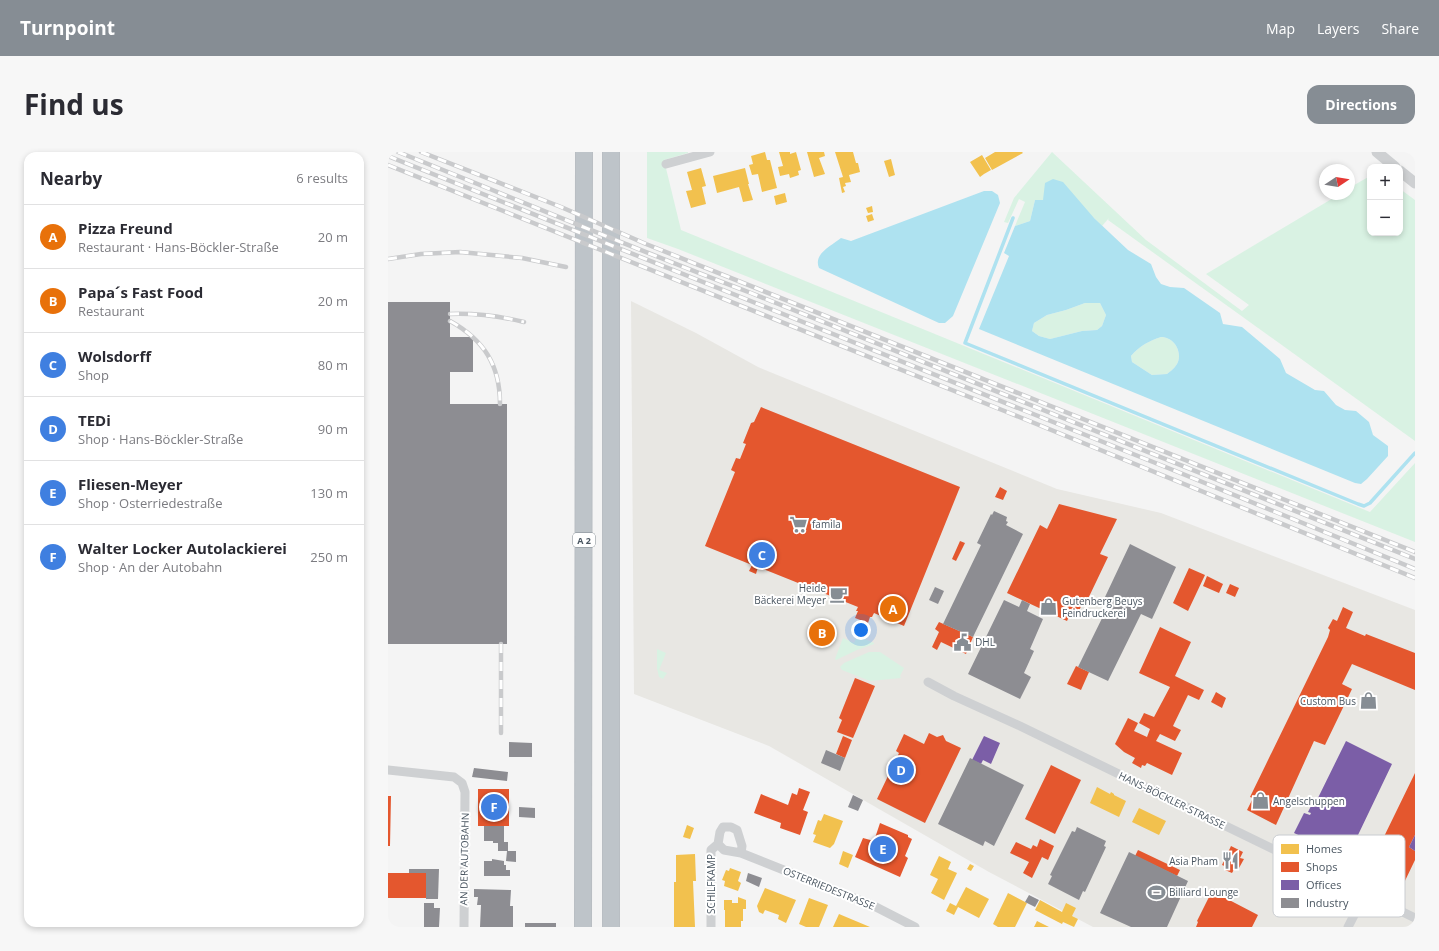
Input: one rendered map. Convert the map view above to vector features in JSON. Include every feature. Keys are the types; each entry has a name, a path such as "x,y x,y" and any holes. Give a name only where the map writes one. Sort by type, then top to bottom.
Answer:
{"highway":[{"name":"A 2","path":"583,927 584,152"},
{"path":"611,152 611,927"}],"street":[{"path":"666,164 710,152"},
{"path":"1377,152 1391,164"},
{"path":"1403,173 1415,183"},
{"name":"HANS-BÖCKLER-STRASSE","path":"928,682 954,696 1020,726 1273,849"},
{"name":"AN DER AUTOBAHN","path":"388,770 454,778 462,783 465,792 464,927"},
{"path":"718,844 720,832 723,827 731,827 737,830 742,846 741,853"},
{"name":"OSTERRIEDESTRASSE","path":"718,844 724,850 741,853 874,906 915,927"},
{"name":"SCHILFKAMP","path":"711,927 711,850 718,844"},
{"name":"HANS-BÖCKLER-STRASSE","path":"1405,913 1415,918"},
{"path":"1348,927 1353,917"}],"shaded area":[{"path":"631,301 696,333 758,367 1057,489 1161,513 1415,610 1415,927 1093,927 989,872 769,746 634,694"}],"green space":[{"path":"647,152 688,152 664,160 681,230 1370,512 1415,463 1415,542 647,238"},
{"path":"1052,152 1146,240 1242,311 1249,305 1206,274 1330,200 1355,200 1355,185 1367,178 1367,236 1403,236 1403,191 1415,200 1415,441 1108,220 1109,218 1102,226 1094,218 1043,200 1035,200 1030,221 1015,226 1025,202 1019,199 1008,223 1004,222 1014,198"},
{"path":"1085,303 1100,303 1106,315 1102,326 1097,330 1082,331 1050,339 1039,336 1032,331 1034,323 1047,315"},
{"path":"1161,337 1170,339 1176,345 1179,358 1175,367 1167,374 1152,375 1132,362 1131,356 1144,344"},
{"path":"857,636 874,644 836,660 835,659 843,638 854,643"},
{"path":"657,649 666,653 659,670 667,673 663,679 659,677 657,668"},
{"path":"869,652 880,652 904,668 900,676 901,678 870,681 842,670 840,667 844,663"}],"water":[{"path":"1053,179 1063,182 1094,218 1128,250 1151,264 1156,277 1161,284 1170,287 1184,288 1220,313 1223,324 1242,327 1280,359 1286,373 1315,390 1324,391 1336,405 1345,410 1356,411 1369,422 1373,435 1388,446 1388,456 1361,484 1355,483 979,329 1009,256 1004,253 1015,226 1030,221 1035,200 1043,200 1045,183","holes":["1085,303 1100,303 1106,315 1102,326 1097,330 1082,331 1050,339 1039,336 1032,331 1034,323 1047,315","1161,337 1170,339 1176,345 1179,358 1175,367 1167,374 1152,375 1132,362 1131,356 1144,344"]},
{"path":"984,191 992,191 998,195 1000,203 953,316 945,323 939,323 819,268 818,259 821,254 841,238 851,241"}],"building: Homes":[{"path":"765,152 767,160 770,160 777,188 762,192 758,174 752,175 749,165 753,164 751,156"},
{"path":"779,152 790,152 790,154 796,152 801,170 798,171 799,175 790,178 789,174 780,176 778,167 783,166"},
{"path":"807,152 824,152 825,156 819,158 825,174 814,177"},
{"path":"835,152 853,152 860,172 849,175 851,182 845,183 846,186 843,187 845,192 842,193 839,178 843,177"},
{"path":"995,152 1023,153 992,170 985,158"},
{"path":"982,155 991,170 980,177 970,162"},
{"path":"891,159 895,175 889,177 884,161"},
{"path":"701,168 706,186 702,187 706,204 691,208 686,191 692,190 687,172"},
{"path":"745,168 753,200 743,202 739,187 717,193 713,176"},
{"path":"785,193 787,202 776,205 774,196"},
{"path":"872,206 873,212 868,213 866,208"},
{"path":"872,214 874,220 868,222 866,216"},
{"path":"1097,787 1110,794 1111,792 1126,801 1119,817 1090,803"},
{"path":"1139,808 1166,821 1159,835 1132,822"},
{"path":"824,814 843,821 834,844 830,848 813,842 816,835 813,834 818,820 821,821"},
{"path":"687,825 694,828 690,839 683,837"},
{"path":"843,851 853,855 848,868 839,864"},
{"path":"695,854 696,881 693,881 695,927 674,927 674,882 676,882 676,855"},
{"path":"939,856 951,862 948,869 957,873 944,900 931,893 938,879 930,875"},
{"path":"970,864 974,866 971,871 967,869"},
{"path":"730,868 741,872 738,881 741,883 738,891 724,886 725,881 722,880 726,870 729,871"},
{"path":"966,887 989,899 979,918 958,907 954,915 946,911 950,903 956,906"},
{"path":"765,888 796,900 786,923 778,919 779,915 765,910 763,914 759,912 757,906"},
{"path":"1008,893 1027,903 1015,927 998,927 993,924"},
{"path":"738,897 746,900 746,909 743,909 743,921 741,921 741,927 725,927 724,900 732,900 732,903 738,903"},
{"path":"809,898 828,905 819,927 806,927 799,924"},
{"path":"1040,900 1062,912 1066,903 1076,908 1072,916 1078,919 1074,927 1063,922 1062,924 1035,910"},
{"path":"839,914 870,927 833,927"},
{"path":"1037,921 1049,927 1034,927"}],"building: Shops":[{"path":"761,407 960,487 904,626 874,613 872,617 870,617 868,623 855,618 858,607 758,567 756,574 749,571 752,565 705,546 735,472 731,470 736,458 740,459 746,444 743,443 751,423 754,422"},
{"path":"1000,487 1007,491 1003,500 995,497"},
{"path":"1059,504 1117,519 1100,554 1108,557 1086,603 1083,602 1078,613 1072,610 1067,621 1007,593 1040,525 1047,529"},
{"path":"960,541 965,543 956,561 952,559"},
{"path":"1189,568 1205,575 1188,611 1173,603"},
{"path":"1207,576 1223,584 1219,593 1203,586"},
{"path":"1230,584 1239,588 1235,597 1226,593"},
{"path":"1343,607 1353,612 1346,628 1415,653 1415,690 1352,664 1342,684 1352,689 1325,745 1314,741 1276,825 1247,810 1253,798 1250,797 1328,637 1330,630 1328,628 1333,619 1337,621"},
{"path":"939,622 973,637 966,654 941,642 937,650 932,647 939,632 935,629"},
{"path":"1160,627 1191,642 1175,676 1204,690 1199,700 1188,695 1173,726 1181,730 1175,741 1160,734 1156,741 1182,753 1172,775 1147,763 1145,766 1142,765 1141,768 1132,763 1135,758 1124,752 1115,744 1128,718 1138,723 1134,731 1147,737 1150,729 1139,723 1144,713 1154,717 1170,687 1139,673"},
{"path":"1076,666 1089,672 1081,690 1067,684"},
{"path":"855,678 875,686 853,738 837,732 842,720 839,718"},
{"path":"1216,692 1226,698 1222,708 1211,702"},
{"path":"929,733 937,737 943,735 946,741 961,748 925,823 877,799 899,753 896,751 904,734 924,744"},
{"path":"843,736 852,740 845,758 836,754"},
{"path":"1051,765 1081,780 1055,834 1025,819"},
{"path":"1415,773 1415,835 1409,847 1415,851 1415,860 1405,881 1405,835 1385,835"},
{"path":"799,788 810,792 803,810 808,812 800,835 780,828 781,823 754,813 761,794 788,805 792,793 797,795"},
{"path":"478,789 509,789 509,826 478,826"},
{"path":"388,796 391,796 390,846 388,846"},
{"path":"880,823 908,835 908,837 912,839 905,856 908,858 900,877 855,857 863,838 874,841"},
{"path":"1040,839 1054,846 1048,860 1042,857 1032,878 1023,873 1029,862 1010,853 1016,842 1031,849 1033,845 1037,847"},
{"name":"Asia Pham","path":"1231,846 1243,852 1240,858 1244,859 1239,868 1236,866 1232,873 1225,870 1227,867 1222,865"},
{"path":"1138,850 1180,870 1177,876 1135,856"},
{"path":"388,873 426,873 426,898 388,898"},
{"path":"1212,891 1258,915 1252,927 1196,927 1197,921"}],"building: Offices":[{"path":"984,736 1000,743 991,764 983,760 981,764 972,760"},
{"path":"1346,741 1392,764 1358,835 1298,835 1294,833 1304,813 1310,815 1311,813 1308,812 1312,804 1315,804"},
{"path":"1415,835 1415,851 1409,847"}],"building: Industry":[{"path":"388,302 450,302 450,337 473,337 473,372 450,372 450,404 507,404 507,644 388,644"},
{"path":"994,511 1007,517 1006,521 1008,522 1006,525 1023,534 973,637 943,624 981,545 977,543 991,514 992,515"},
{"path":"1130,544 1176,567 1152,619 1141,614 1108,681 1078,667 1111,600 1105,597"},
{"path":"935,587 944,591 938,604 929,600"},
{"path":"1004,600 1019,607 1022,600 1030,604 1027,611 1043,619 1030,649 1034,651 1024,673 1031,677 1020,699 968,674"},
{"path":"509,742 532,743 532,757 509,757"},
{"path":"826,750 845,758 840,771 821,763"},
{"path":"970,758 1024,785 994,846 985,841 983,846 938,824"},
{"path":"474,768 508,772 507,781 472,777"},
{"path":"853,795 863,800 858,811 848,807"},
{"path":"519,807 535,808 535,818 519,817"},
{"path":"484,826 504,826 504,842 508,842 508,851 516,851 516,862 506,861 507,851 498,851 498,843 493,843 493,841 484,841"},
{"path":"1077,827 1106,841 1104,846 1106,847 1085,892 1083,891 1079,900 1048,884 1052,876 1050,875 1072,831 1075,832"},
{"path":"1129,852 1188,881 1167,927 1131,927 1100,913"},
{"path":"492,859 504,861 506,870 510,870 510,876 484,876 484,861 492,861"},
{"path":"409,869 439,869 438,899 426,899 426,873 409,873"},
{"path":"748,873 762,878 759,887 746,881"},
{"path":"474,889 511,890 510,906 513,906 513,927 480,927 481,905 477,905 478,897 474,897"},
{"path":"1029,895 1039,900 1035,907 1025,902"},
{"path":"424,903 434,903 434,908 440,908 439,927 424,927"},
{"path":"525,923 556,923 556,927 525,927"}],"waterway":[{"path":"1013,218 965,343 1364,506 1370,503 1415,453"}],"railway":[{"path":"398,152 1415,559"},
{"path":"421,152 561,207 646,244 1415,552"},
{"path":"388,156 1173,470 1415,569"},
{"path":"388,165 1007,412 1415,578"},
{"path":"388,259 421,254 460,252 522,258 566,267"},
{"path":"450,314 487,315 524,322"},
{"path":"450,321 472,336 488,355 497,377 500,404"},
{"path":"501,644 501,733"}],"place":[{"name":"famila","path":"799,524"},
{"name":"Wolsdorff","path":"762,555"},
{"name":"Heide Bäckerei Meyer","path":"839,594"},
{"name":"Gutenberg Beuys Feindruckerei","path":"1049,607"},
{"name":"Pizza Freund","path":"893,609"},
{"name":"Papa´s Fast Food","path":"822,633"},
{"name":"DHL","path":"962,642"},
{"name":"Custom Bus","path":"1369,701"},
{"name":"TEDi","path":"901,770"},
{"name":"Angelschuppen","path":"1260,801"},
{"name":"Walter Locker Autolackierei","path":"494,807"},
{"name":"Fliesen-Meyer","path":"883,849"},
{"name":"Asia Pham","path":"1231,861"},
{"name":"Billiard Lounge","path":"1156,892"}]}
